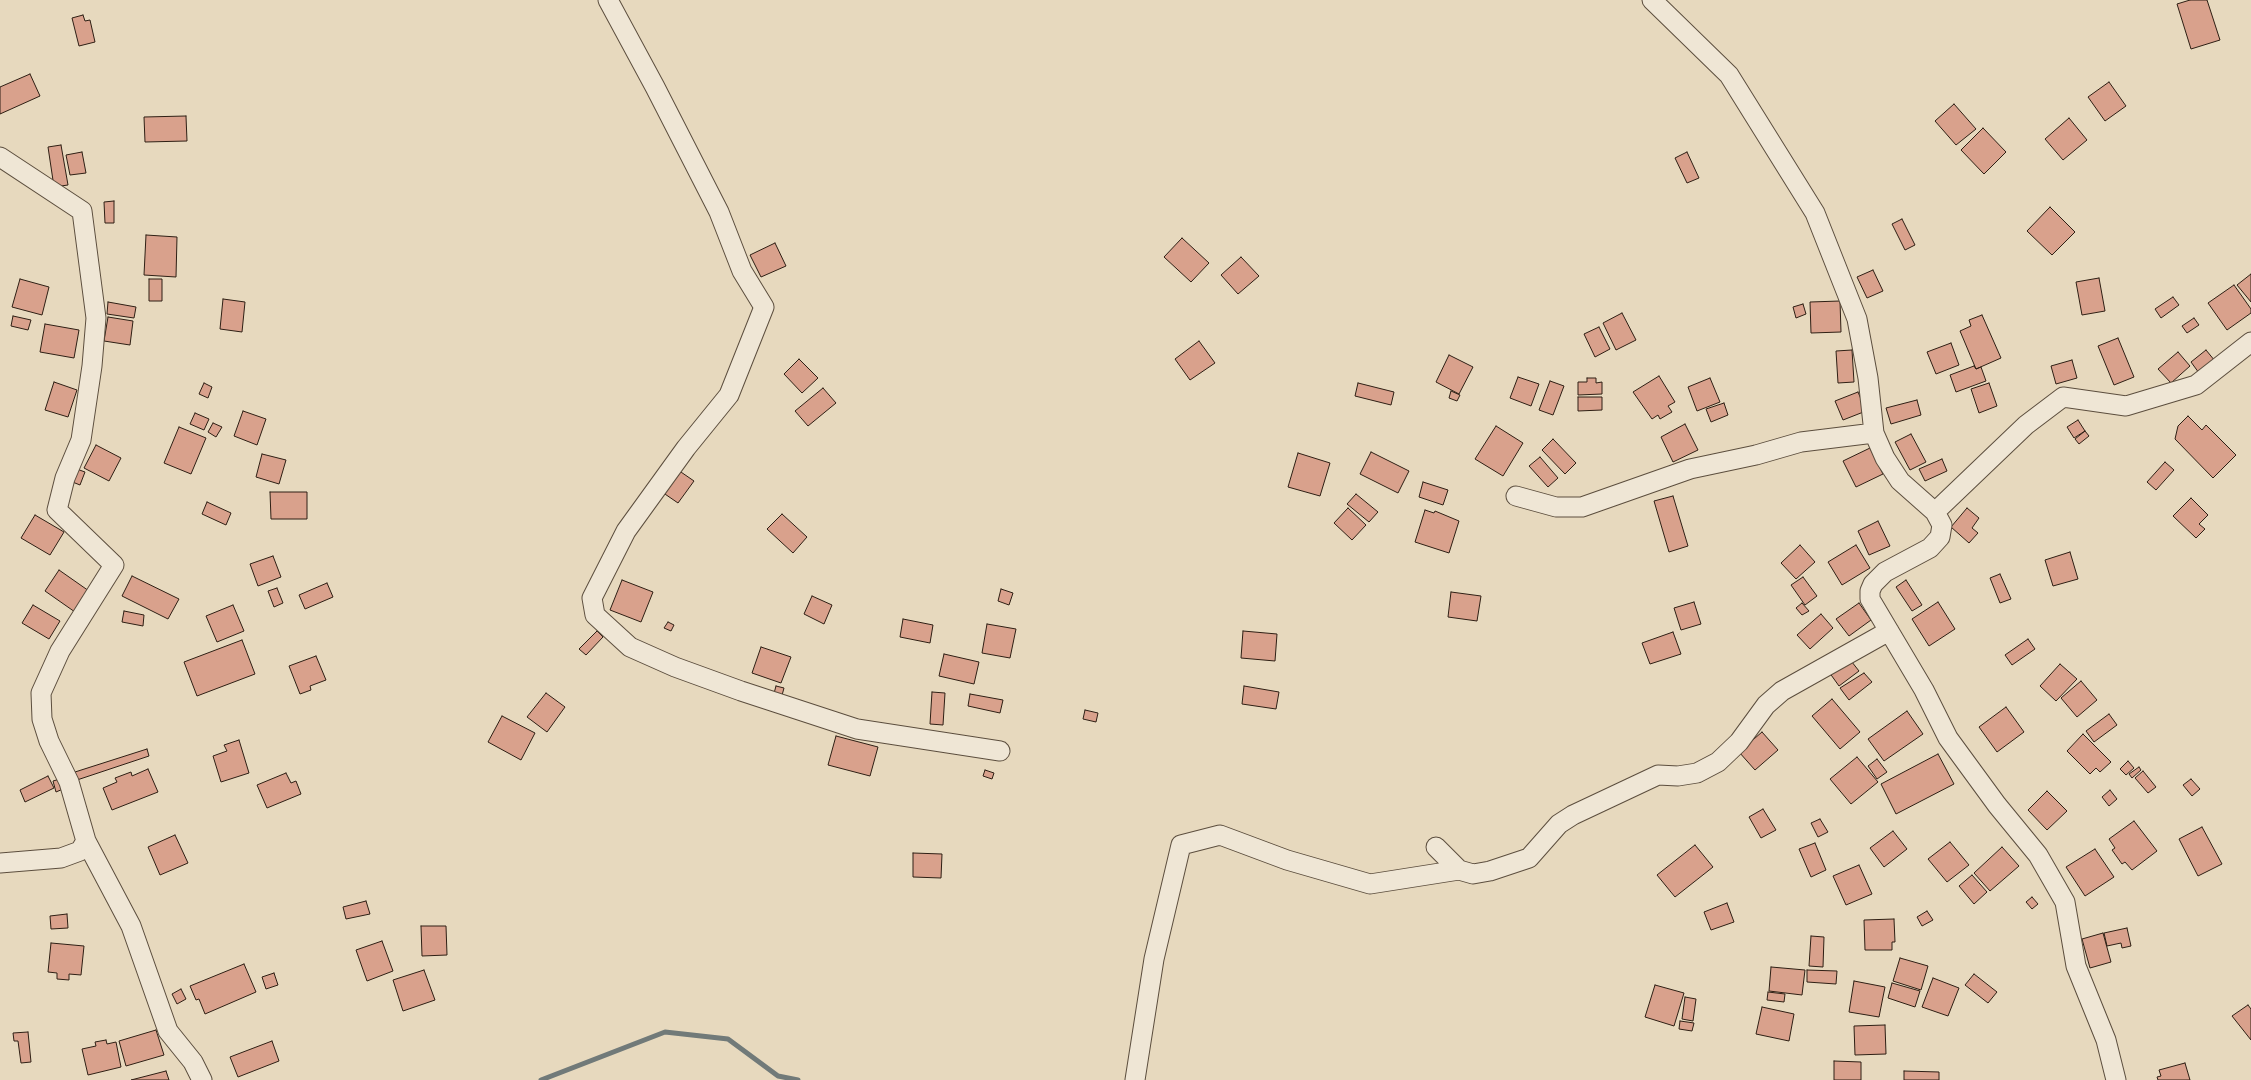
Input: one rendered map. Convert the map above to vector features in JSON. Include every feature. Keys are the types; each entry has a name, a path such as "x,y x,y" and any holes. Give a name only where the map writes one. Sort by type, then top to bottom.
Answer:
{"street":[{"path":"608,0 655,86 719,212 742,271 764,307 729,395 686,448 626,531 592,598 595,615 630,647 675,667 770,701 857,729 1000,751"},
{"path":"1652,0 1729,75 1815,213 1857,319 1868,378 1874,433 1885,458 1900,481 1935,512 1942,525 1940,537 1930,548 1885,572 1873,584 1870,591 1870,599 1924,690 1948,738 1997,805 2038,855 2065,902 2076,966 2106,1040 2116,1080"},
{"path":"0,157 82,211 96,318 92,366 81,440 65,478 57,510 114,565 60,651 42,693 42,718 49,741 69,782 86,841 131,926 168,1031 193,1062 202,1080"},
{"path":"1935,512 2026,425 2063,397 2126,406 2196,385 2251,342"},
{"path":"1516,496 1556,507 1582,507 1690,469 1756,455 1801,442 1874,433"},
{"path":"1134,1080 1154,959 1181,845 1220,835 1287,860 1370,884 1460,870 1474,874 1490,871 1529,858 1559,824 1573,815 1658,774 1678,776 1697,773 1718,762 1738,742 1766,705 1782,691 1889,631"},
{"path":"0,863 61,858 80,851 86,841"},
{"path":"1436,847 1460,870"}],"building":[{"path":"2190,0 2207,0 2220,40 2191,49 2177,4"},
{"path":"83,15 85,21 90,20 95,42 79,46 72,18"},
{"path":"30,74 40,96 0,114 0,87"},
{"path":"2109,82 2126,106 2105,121 2088,97"},
{"path":"1954,104 1976,129 1956,145 1935,121"},
{"path":"186,116 187,141 145,142 144,117"},
{"path":"2069,118 2087,140 2063,160 2045,139"},
{"path":"1983,128 2006,152 1984,174 1961,150"},
{"path":"61,145 68,185 54,187 48,147"},
{"path":"82,152 86,173 70,175 66,155"},
{"path":"1687,152 1699,178 1687,183 1675,158"},
{"path":"114,201 114,223 105,223 104,202"},
{"path":"2050,207 2075,232 2052,255 2027,231"},
{"path":"1902,219 1915,245 1905,250 1892,224"},
{"path":"146,235 177,237 176,277 144,275"},
{"path":"1182,238 1209,263 1191,282 1164,257"},
{"path":"775,243 786,266 761,277 750,255"},
{"path":"1241,257 1259,276 1238,294 1221,275"},
{"path":"1873,270 1883,291 1867,298 1857,277"},
{"path":"2251,274 2251,302 2237,285"},
{"path":"2099,278 2105,311 2082,315 2076,282"},
{"path":"20,279 49,287 42,315 12,307"},
{"path":"149,279 162,279 162,301 149,301"},
{"path":"2234,285 2251,309 2251,313 2227,330 2208,303"},
{"path":"2173,297 2179,305 2161,318 2155,309"},
{"path":"223,299 245,302 242,332 220,329"},
{"path":"1840,301 1841,332 1811,333 1810,302"},
{"path":"108,302 136,307 134,318 107,314"},
{"path":"1803,304 1806,314 1796,318 1793,307"},
{"path":"1622,313 1636,340 1616,350 1603,323"},
{"path":"1982,315 2001,358 1976,369 1960,331 1971,326 1969,320"},
{"path":"13,316 31,320 28,330 11,326"},
{"path":"108,317 133,321 130,345 104,341"},
{"path":"2194,318 2199,325 2187,333 2182,326"},
{"path":"45,324 79,330 74,358 40,352"},
{"path":"1599,327 1610,349 1595,357 1584,334"},
{"path":"2118,338 2134,377 2114,385 2098,346"},
{"path":"1199,341 1215,363 1190,380 1175,359"},
{"path":"1951,343 1959,365 1936,374 1927,352"},
{"path":"1852,350 1854,382 1838,383 1836,351"},
{"path":"2206,350 2215,361 2199,373 2191,362"},
{"path":"2178,352 2190,366 2171,383 2158,369"},
{"path":"1449,355 1473,367 1459,394 1436,382"},
{"path":"799,359 818,378 802,393 784,374"},
{"path":"2072,360 2077,378 2056,384 2051,366"},
{"path":"1974,366 1976,369 1981,367 1986,381 1956,392 1950,375"},
{"path":"1659,376 1675,402 1668,406 1672,412 1660,419 1658,415 1652,419 1633,392"},
{"path":"1518,377 1539,384 1531,406 1510,398"},
{"path":"1587,378 1596,378 1596,383 1602,382 1602,394 1578,395 1578,382 1587,382"},
{"path":"1710,378 1720,402 1697,411 1688,387"},
{"path":"1550,381 1564,386 1553,415 1539,410"},
{"path":"54,382 77,390 68,417 45,410"},
{"path":"204,383 212,387 208,398 199,394"},
{"path":"1358,383 1394,392 1391,405 1355,396"},
{"path":"1989,383 1997,406 1979,413 1971,389"},
{"path":"823,388 836,403 808,426 795,411"},
{"path":"1451,391 1460,395 1457,401 1449,398"},
{"path":"1858,392 1866,411 1843,420 1835,401"},
{"path":"1578,397 1602,397 1602,410 1578,411"},
{"path":"1917,400 1921,415 1891,424 1886,408"},
{"path":"1724,403 1728,415 1711,422 1706,409"},
{"path":"243,411 266,419 257,445 234,436"},
{"path":"195,413 209,419 204,430 190,424"},
{"path":"2188,416 2202,430 2206,425 2236,455 2213,478 2175,439 2178,426"},
{"path":"2078,420 2085,431 2074,438 2067,427"},
{"path":"213,423 222,427 216,437 208,432"},
{"path":"1685,424 1698,450 1673,462 1661,437"},
{"path":"1496,426 1523,443 1503,476 1475,459"},
{"path":"179,427 206,438 191,474 164,463"},
{"path":"2085,431 2089,436 2079,444 2075,439"},
{"path":"1911,434 1926,462 1910,470 1895,442"},
{"path":"1553,439 1576,463 1565,474 1542,450"},
{"path":"96,445 121,458 109,481 84,468"},
{"path":"1870,448 1883,474 1856,487 1843,461"},
{"path":"1371,452 1409,471 1398,493 1360,474"},
{"path":"1298,453 1330,463 1320,496 1288,487"},
{"path":"262,454 286,460 279,484 256,477"},
{"path":"1540,457 1558,478 1548,487 1529,466"},
{"path":"1942,459 1947,471 1925,481 1919,469"},
{"path":"2165,462 2174,470 2156,490 2147,482"},
{"path":"74,468 85,472 80,485 70,481"},
{"path":"678,470 694,481 678,503 662,492"},
{"path":"1423,482 1448,490 1443,505 1419,497"},
{"path":"270,492 307,492 307,519 271,519"},
{"path":"1356,494 1378,512 1369,522 1347,504"},
{"path":"1673,496 1688,546 1669,552 1654,501"},
{"path":"2191,498 2208,515 2199,524 2205,529 2196,538 2173,516"},
{"path":"207,502 231,513 226,525 202,514"},
{"path":"1348,508 1366,525 1352,540 1334,523"},
{"path":"1967,508 1979,518 1972,528 1978,533 1969,543 1951,527"},
{"path":"1425,510 1434,513 1435,511 1459,521 1449,553 1415,542"},
{"path":"782,514 807,537 793,553 767,529"},
{"path":"35,515 64,532 50,555 21,538"},
{"path":"1878,521 1890,546 1869,555 1858,531"},
{"path":"1800,545 1815,562 1796,579 1781,563"},
{"path":"1856,545 1870,568 1842,585 1828,562"},
{"path":"2070,552 2078,579 2053,586 2045,560"},
{"path":"273,556 281,577 258,586 250,564"},
{"path":"59,570 89,591 75,612 45,591"},
{"path":"2000,574 2011,599 2000,603 1990,578"},
{"path":"132,576 179,599 168,619 122,596"},
{"path":"1803,577 1817,596 1805,605 1791,585"},
{"path":"622,580 653,592 641,622 610,610"},
{"path":"1906,580 1922,605 1912,611 1896,587"},
{"path":"327,583 333,597 305,609 299,595"},
{"path":"277,588 283,603 274,607 268,591"},
{"path":"1001,589 1013,593 1009,605 998,601"},
{"path":"1451,592 1481,596 1477,621 1448,617"},
{"path":"812,596 832,605 824,624 804,614"},
{"path":"1694,602 1701,624 1681,630 1674,608"},
{"path":"1938,602 1955,629 1929,646 1912,619"},
{"path":"1802,603 1809,611 1802,615 1796,608"},
{"path":"1859,603 1871,620 1849,636 1836,619"},
{"path":"33,605 60,621 49,639 22,623"},
{"path":"233,605 244,631 217,642 206,616"},
{"path":"124,611 144,615 143,626 122,622"},
{"path":"1821,614 1833,628 1810,649 1797,635"},
{"path":"903,619 933,625 930,643 900,637"},
{"path":"668,622 674,625 671,631 664,628"},
{"path":"987,624 1016,629 1010,658 982,653"},
{"path":"597,631 603,637 586,655 579,649"},
{"path":"1243,631 1277,634 1275,661 1241,658"},
{"path":"1673,632 1681,654 1650,664 1642,643"},
{"path":"2028,639 2035,649 2012,665 2005,655"},
{"path":"242,640 255,674 197,696 184,662"},
{"path":"761,647 791,657 781,683 752,673"},
{"path":"944,654 979,662 974,684 939,676"},
{"path":"316,656 326,680 310,686 311,690 300,694 289,666"},
{"path":"1848,657 1859,671 1839,686 1829,672"},
{"path":"2060,664 2077,679 2056,701 2040,686"},
{"path":"1864,673 1872,682 1849,700 1840,688"},
{"path":"2081,681 2097,700 2077,717 2061,698"},
{"path":"776,686 784,688 781,699 773,697"},
{"path":"1244,686 1279,692 1276,709 1242,704"},
{"path":"932,692 945,693 943,725 930,724"},
{"path":"546,693 565,707 547,732 527,717"},
{"path":"970,694 1003,700 1000,713 968,706"},
{"path":"1832,699 1860,732 1840,749 1812,716"},
{"path":"2006,707 2024,732 1997,752 1979,727"},
{"path":"1085,710 1098,713 1096,722 1083,719"},
{"path":"1907,711 1923,734 1884,761 1868,739"},
{"path":"2109,714 2117,725 2094,742 2086,731"},
{"path":"502,716 535,733 521,760 488,742"},
{"path":"1762,732 1778,750 1755,770 1739,752"},
{"path":"2083,734 2111,762 2100,772 2096,768 2090,774 2067,751"},
{"path":"836,736 878,747 870,776 828,765"},
{"path":"239,740 249,773 221,782 213,756 227,751 224,745"},
{"path":"147,749 149,756 77,780 75,772"},
{"path":"1938,754 1954,784 1896,814 1881,784"},
{"path":"1857,757 1878,782 1851,804 1830,779"},
{"path":"1877,759 1887,772 1877,779 1868,766"},
{"path":"2128,761 2134,768 2126,775 2120,769"},
{"path":"2139,767 2141,770 2132,778 2129,774"},
{"path":"148,769 158,792 112,810 103,788 117,782 115,778 131,772 132,776"},
{"path":"985,770 994,773 992,779 983,776"},
{"path":"2143,771 2156,787 2148,793 2135,778"},
{"path":"286,773 291,783 296,781 301,794 267,808 257,785"},
{"path":"48,776 54,788 25,802 20,790"},
{"path":"60,779 63,789 56,792 53,781"},
{"path":"2191,779 2200,789 2192,796 2183,785"},
{"path":"2110,790 2117,799 2109,806 2102,797"},
{"path":"2047,791 2067,811 2047,830 2028,810"},
{"path":"1763,809 1776,830 1761,838 1749,817"},
{"path":"1820,819 1828,832 1818,837 1811,823"},
{"path":"2134,821 2157,851 2132,870 2125,862 2122,864 2112,850 2115,848 2109,839"},
{"path":"2202,827 2222,864 2198,876 2179,839"},
{"path":"1893,831 1907,849 1884,867 1870,848"},
{"path":"175,835 188,863 160,875 148,847"},
{"path":"1950,842 1969,865 1947,882 1928,859"},
{"path":"1815,843 1826,870 1811,877 1799,849"},
{"path":"1695,845 1713,867 1675,897 1657,875"},
{"path":"2002,847 2019,866 1990,891 1974,873"},
{"path":"2095,849 2114,877 2085,896 2066,867"},
{"path":"913,853 942,854 941,878 913,877"},
{"path":"1859,865 1872,894 1846,905 1833,876"},
{"path":"1972,875 1987,892 1974,904 1959,886"},
{"path":"2032,897 2038,904 2032,909 2026,902"},
{"path":"366,901 370,914 346,919 343,907"},
{"path":"1727,903 1734,922 1711,930 1704,912"},
{"path":"1927,911 1933,920 1922,926 1917,917"},
{"path":"67,914 68,928 51,929 50,916"},
{"path":"1894,919 1895,942 1892,942 1892,950 1865,950 1864,920"},
{"path":"421,926 446,926 447,955 422,956"},
{"path":"2127,928 2131,946 2122,948 2121,943 2107,946 2104,933"},
{"path":"2103,933 2111,962 2090,968 2082,939"},
{"path":"1811,936 1824,937 1823,967 1809,966"},
{"path":"382,941 393,971 367,981 356,950"},
{"path":"51,943 84,946 81,975 69,974 69,980 57,979 57,973 48,972"},
{"path":"1900,958 1928,966 1921,990 1893,981"},
{"path":"244,964 256,992 205,1014 199,999 196,1000 190,986"},
{"path":"1771,967 1805,970 1802,995 1769,991"},
{"path":"424,970 435,1000 403,1011 393,980"},
{"path":"1807,970 1837,971 1836,984 1807,982"},
{"path":"274,973 278,985 266,989 262,977"},
{"path":"1974,974 1997,992 1988,1003 1965,985"},
{"path":"1933,978 1959,988 1948,1016 1922,1007"},
{"path":"1854,981 1885,987 1879,1017 1849,1012"},
{"path":"1892,983 1920,991 1915,1007 1888,998"},
{"path":"1655,985 1684,993 1674,1026 1645,1017"},
{"path":"181,989 186,999 177,1004 172,994"},
{"path":"1768,992 1785,994 1784,1002 1767,1000"},
{"path":"1685,997 1696,999 1693,1021 1682,1019"},
{"path":"2248,1005 2251,1009 2251,1040 2232,1016"},
{"path":"1762,1007 1794,1014 1789,1041 1756,1034"},
{"path":"1680,1021 1694,1023 1692,1031 1679,1029"},
{"path":"1885,1025 1886,1054 1855,1055 1854,1026"},
{"path":"156,1030 164,1055 126,1066 119,1041"},
{"path":"28,1032 31,1062 21,1063 18,1041 14,1041 13,1033"},
{"path":"106,1040 107,1044 116,1042 121,1067 88,1075 82,1049 96,1046 95,1042"},
{"path":"272,1041 279,1061 238,1077 230,1057"},
{"path":"1834,1061 1861,1062 1861,1080 1834,1080"},
{"path":"2185,1063 2190,1080 2158,1080 2157,1077 2161,1076 2159,1070"},
{"path":"166,1071 169,1080 131,1080"},
{"path":"1904,1071 1939,1072 1939,1080 1904,1080"}],"waterway":[{"path":"541,1080 665,1032 728,1039 778,1076 798,1080"}]}
